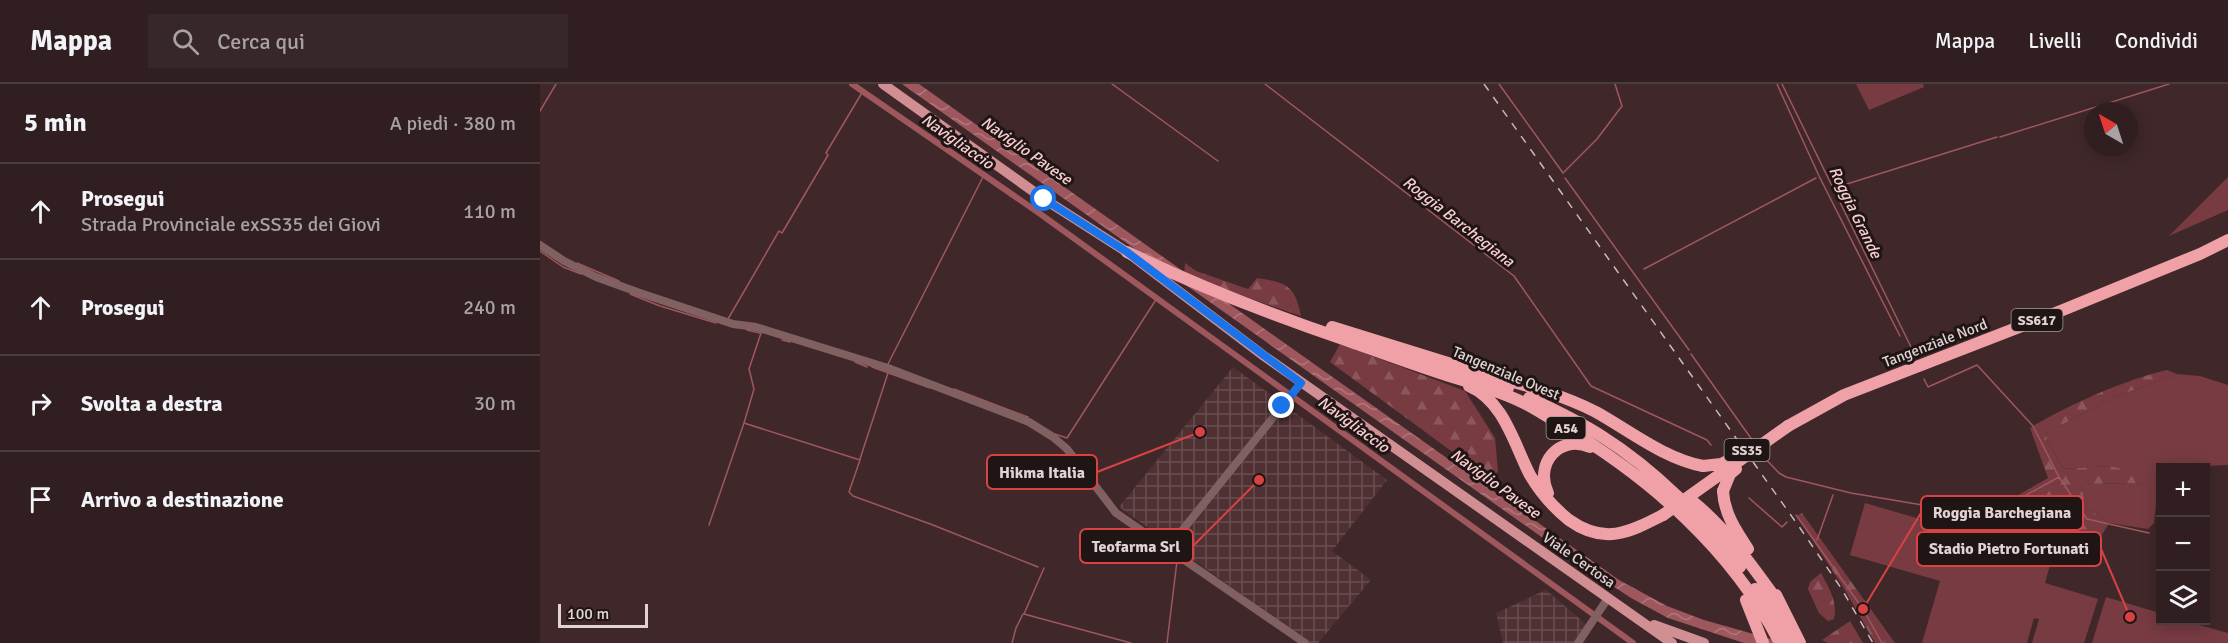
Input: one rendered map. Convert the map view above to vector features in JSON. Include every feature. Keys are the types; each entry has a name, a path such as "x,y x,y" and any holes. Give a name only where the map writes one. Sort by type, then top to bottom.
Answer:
{"highway":[{"name":"Tangenziale Nord","path":"1792,424 1844,395 2058,312 2200,254 2228,240"},
{"name":"Tangenziale Ovest","path":"1127,252 1181,278 1227,296 1442,374 1479,384 1523,402 1592,443 1646,484 1698,532 1747,584 1776,618 1790,643"},
{"name":"Tangenziale Ovest","path":"1227,296 1464,368 1572,418 1605,438 1637,462 1692,511 1723,544 1780,643"},
{"name":"SS35","path":"1464,368 1564,398 1593,411 1690,464 1703,466 1721,464 1792,424"},
{"path":"1442,374 1475,388 1494,406 1506,423 1537,486 1559,510"},
{"path":"1792,424 1730,474 1724,491 1724,502 1733,526 1766,576 1800,643"},
{"name":"SS617","path":"1646,484 1591,447 1577,443 1564,445 1552,454 1543,471 1545,488 1559,510 1582,528 1600,535 1626,532 1663,515 1792,424"},
{"path":"1637,462 1683,494 1713,519 1738,547 1779,603"},
{"path":"1713,549 1750,606 1763,643"}],"main road":[{"name":"Viale Certosa","path":"883,84 1044,199 1127,252 1299,385 1635,616"},
{"path":"1635,616 1672,643"},
{"path":"1635,616 1704,643"}],"street":[{"path":"540,245 596,277 640,293 733,324 756,327 888,368 1029,422 1067,448 1116,513 1305,643"},
{"path":"1168,548 1299,385"},
{"path":"1578,643 1608,598"}],"shaded area":[{"path":"1233,367 1387,480 1332,551 1371,580 1318,643 1310,643 1119,507"},
{"path":"1546,590 1586,624 1574,643 1503,643 1496,613"}],"green space":[{"path":"1856,84 1923,84 1924,87 1869,110"},
{"path":"2228,177 2228,210 2169,236"},
{"path":"1185,263 1196,271 1248,289 1257,278 1283,284 1293,292 1301,316 1184,276"},
{"path":"1340,344 1465,391 1495,438 1498,471 1492,481 1330,362"},
{"path":"2167,370 2177,374 2115,397 2046,433 2047,440 2063,469 2107,466 2152,473 2151,483 2081,484 2086,507 2109,523 2090,547 2045,543 2019,535 2006,514 2010,500 2048,478 2030,428 2097,394"},
{"path":"2177,374 2200,376 2228,385 2228,465 2156,463 2154,523 2148,529 2109,523 2086,507 2081,484 2150,483 2107,466 2063,469 2047,440 2046,433 2115,397"},
{"path":"1865,503 1954,529 1957,522 2054,550 2045,583 2098,599 2084,643 2032,643 2039,619 2034,618 2027,643 1922,643 1940,581 1850,555"},
{"path":"1802,513 1895,643 1875,643 1842,585 1797,516"},
{"path":"1821,573 1835,607 1834,619 1828,621 1819,613 1808,589 1810,582"},
{"path":"2106,597 2156,612 2156,625 2199,625 2228,633 2228,643 2092,643"},
{"path":"1850,621 1863,643 1828,643 1822,640"}],"water":[{"path":"902,84 919,84 1619,580 1667,606 1704,620 1785,643 1744,643 1668,618 1631,598 1581,565"}],"waterway":[{"path":"540,111 556,84"},
{"name":"Navigliaccio","path":"852,84 1039,213 1633,643"},
{"path":"1112,84 1218,161"},
{"name":"Roggia Barchegiana","path":"1265,84 1514,276 1591,386 1707,440 1711,445"},
{"path":"1499,84 1563,173 1597,139 1622,106 1615,84"},
{"path":"1777,84 1819,176 1900,336"},
{"name":"Roggia Grande","path":"1782,84 1912,349"},
{"path":"2000,137 2169,84"},
{"path":"728,319 779,231 782,233 863,91"},
{"path":"1834,188 1997,137"},
{"path":"888,364 984,175"},
{"path":"1565,178 1689,350"},
{"path":"1644,269 1816,178"},
{"path":"540,251 563,267 581,274"},
{"path":"577,263 619,281"},
{"path":"630,294 716,323"},
{"path":"1055,434 1067,438 1157,298"},
{"path":"747,330 760,333"},
{"path":"761,333 749,369 754,389 744,423 860,460 849,492 853,496 1038,567"},
{"path":"782,340 790,342"},
{"path":"1691,354 1755,444"},
{"path":"855,362 867,367"},
{"name":"Roggia Grande","path":"1924,379 1928,387 1977,365 2033,426 2059,477 2087,519 2149,533"},
{"path":"872,367 930,388"},
{"path":"860,459 888,373"},
{"path":"954,389 1028,417"},
{"path":"709,525 744,423"},
{"path":"1760,453 1779,473 1786,477 1851,493 1988,516 2059,477"},
{"path":"1817,540 1833,495"},
{"name":"Roggia Barchegiana","path":"1749,498 1782,527 1787,522"},
{"name":"Roggia Barchegiana","path":"1796,515 1863,609 1882,643"},
{"path":"1180,552 1189,558"},
{"path":"1167,643 1177,561"},
{"path":"1044,568 1024,614 1131,643"},
{"path":"1012,643 1023,614"}],"railway":[{"path":"1484,84 1800,528 1841,588 1873,643"}],"place":[{"name":"Hikma Italia","path":"1200,432"},
{"name":"Teofarma Srl","path":"1259,480"},
{"name":"Roggia Barchegiana","path":"1863,609"},
{"name":"Stadio Pietro Fortunati","path":"2130,617"}],"route":[{"path":"1044,199 1127,252 1165,283 1301,383 1282,406"}],"water label":[{"name":"Naviglio Pavese","path":"1027,150"},
{"name":"Naviglio Pavese","path":"1496,483"}]}
